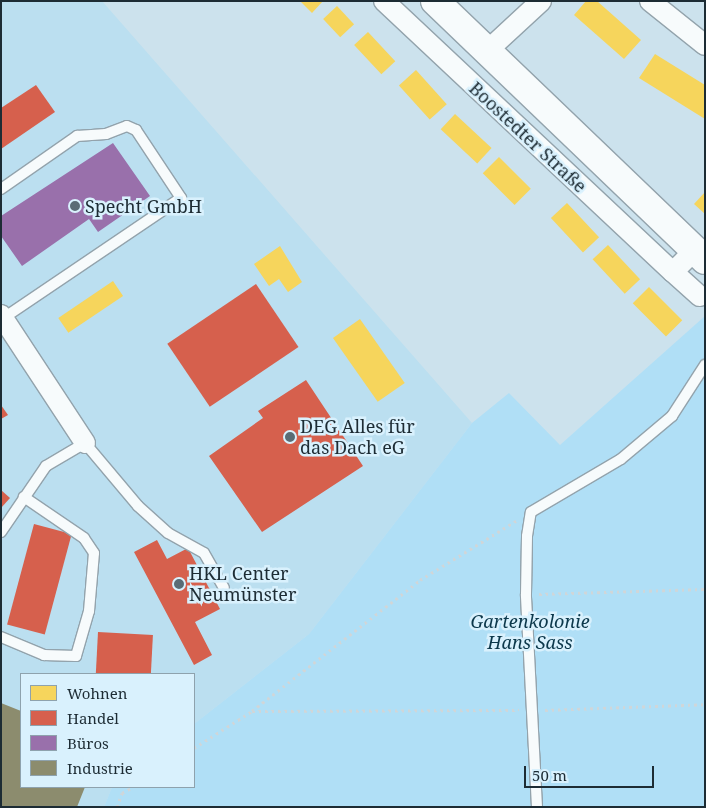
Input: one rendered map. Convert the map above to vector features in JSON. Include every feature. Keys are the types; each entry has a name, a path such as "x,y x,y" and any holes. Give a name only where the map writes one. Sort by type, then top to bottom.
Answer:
{"street":[{"name":"Boostedter Straße","path":"384,1 700,296"},
{"name":"Boostedter Straße","path":"435,1 699,255 674,272"},
{"path":"486,52 541,1"},
{"path":"650,1 705,45"},
{"path":"2,316 85,443"}],"lane":[{"path":"1,189 77,136 106,134 127,126 136,130 181,198 2,316"},
{"path":"537,807 526,594 527,536 531,512 621,459 672,416 705,365"},
{"path":"1,532 46,466 85,443 138,506 168,533 204,553 224,588"},
{"path":"1,637 44,656 76,656 89,611 94,553 84,538 24,498"}],"path":[{"path":"195,747 252,711 420,580 531,512"},
{"path":"526,594 705,589"},
{"path":"252,711 531,710 705,704"},
{"path":"117,807 122,793 131,788"}],"shaded area":[{"path":"1,1 102,1 472,423 309,634 195,723 195,673 20,673 20,788 112,788 104,807 1,807"}],"green space":[{"name":"Gartenkolonie Hans Sass","path":"705,316 705,807 104,807 112,788 195,788 195,723 309,634 472,423 509,393 560,445"}],"building: Wohnen":[{"path":"300,1 323,1 312,13"},
{"path":"586,1 597,1 641,40 624,59 574,15"},
{"path":"337,6 354,24 340,37 323,19"},
{"path":"368,32 395,61 381,74 354,45"},
{"path":"655,54 705,85 705,119 639,78"},
{"path":"416,70 447,104 430,120 399,85"},
{"path":"455,114 492,148 477,163 441,129"},
{"path":"499,157 531,189 515,205 483,173"},
{"path":"705,192 705,214 694,204"},
{"path":"567,203 599,237 583,252 551,218"},
{"path":"608,245 640,279 625,294 593,259"},
{"path":"280,246 302,282 288,292 279,279 269,286 254,264"},
{"path":"113,281 123,296 68,333 58,318"},
{"path":"649,287 682,320 666,336 633,303"},
{"path":"360,319 405,383 378,402 333,338"}],"building: Handel":[{"path":"36,85 55,112 1,149 1,108"},
{"path":"256,284 298,347 210,407 167,344"},
{"name":"DEG Alles für das Dach eG","path":"306,380 363,466 262,532 209,456 263,418 258,411"},
{"path":"1,405 8,415 1,419"},
{"path":"1,490 10,498 1,508"},
{"path":"34,524 72,534 45,635 7,624"},
{"name":"HKL Center Neumünster","path":"157,540 167,559 188,548 220,609 195,622 212,655 194,665 134,552"},
{"path":"98,632 153,635 151,673 96,673"}],"building: Büros":[{"name":"Specht GmbH","path":"113,143 150,196 98,232 89,219 22,266 1,236 1,216"}],"building: Industrie":[{"path":"1,703 20,711 20,788 85,788 77,807 1,807"}],"place":[{"name":"Specht GmbH","path":"75,206"},
{"name":"DEG Alles für das Dach eG","path":"290,437"},
{"name":"HKL Center Neumünster","path":"179,584"}]}
